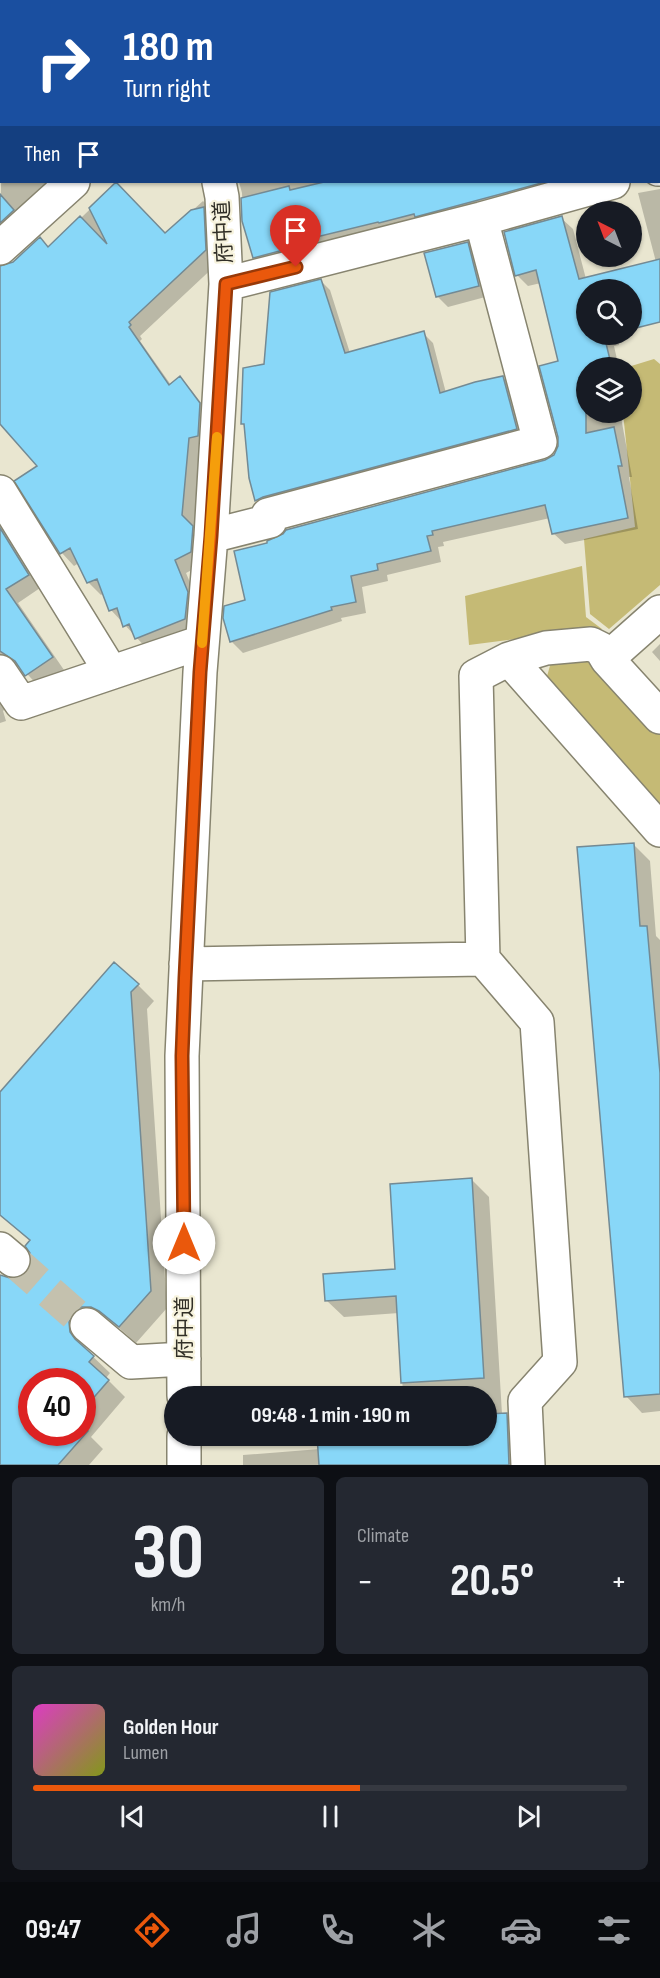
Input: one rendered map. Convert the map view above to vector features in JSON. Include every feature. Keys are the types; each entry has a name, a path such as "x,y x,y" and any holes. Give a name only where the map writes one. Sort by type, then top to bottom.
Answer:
{"street":[{"path":"0,248 72,183"},
{"name":"府中道","path":"184,1386 182,1056 202,642 211,536 226,284 222,197 219,183"},
{"path":"226,284 481,219 609,183"},
{"path":"211,536 270,521 268,515 540,442 481,219"},
{"path":"0,492 111,672"},
{"path":"607,659 660,612"},
{"path":"0,672 21,703 202,642"},
{"path":"528,1465 525,1401 560,1362 537,1022 483,959 476,676 509,659 546,648 591,644 601,649 607,659 660,717"},
{"path":"509,659 660,831"},
{"path":"186,964 483,959"},
{"path":"87,1325 131,1362 184,1359"},
{"path":"184,1446 184,1465"}],"shaded area":[{"path":"654,359 660,364 660,585 609,629 590,614 584,539 635,527 624,423 642,423 642,363"},
{"path":"582,566 586,617 602,629 580,635 524,638 469,645 465,596"},
{"path":"551,662 595,662 660,735 660,807 546,680"}],"building":[{"path":"117,183 165,233 191,210 204,207 206,250 129,322 131,325 129,327 169,385 180,376 200,403 198,436 189,438 182,515 193,526 191,552 175,560 188,592 185,619 135,639 129,624 123,627 117,608 109,611 97,579 87,583 70,548 60,554 14,481 37,466 0,424 0,266 13,262 40,237 48,247 80,216 107,244 89,208"},
{"path":"320,183 541,183 415,217 414,214 308,239 310,243 253,258 242,221 241,198 289,186 290,190"},
{"path":"0,194 14,210 0,223"},
{"path":"562,216 579,279 576,279 576,345 606,345 609,357 576,357 576,423 586,423 586,433 614,427 622,466 618,466 628,518 552,534 545,505 432,531 433,535 427,536 431,551 377,564 378,570 351,576 356,602 331,607 332,610 230,642 223,618 224,606 245,600 234,551 267,543 286,530 545,460 554,455 558,446 558,437 539,366 558,361 536,270 515,276 504,232"},
{"path":"468,242 479,286 436,297 424,253"},
{"path":"660,259 660,322 642,326 642,279 579,279 628,267 642,267 642,263"},
{"path":"321,279 345,353 424,331 440,393 503,376 517,429 255,501 249,478 244,424 241,424 243,368 264,364 270,292"},
{"path":"0,528 29,575 6,589 53,657 25,676 15,661 0,651"},
{"path":"634,843 640,926 647,926 660,1073 660,1394 624,1397 577,847"},
{"path":"114,962 139,984 131,992 151,1291 119,1327 91,1307 81,1307 73,1313 69,1322 70,1332 94,1356 89,1362 96,1368 18,1368 18,1446 75,1446 58,1465 0,1465 0,1275 10,1278 20,1277 28,1272 31,1263 30,1253 25,1246 30,1240 0,1215 0,1092"},
{"path":"472,1178 484,1378 401,1383 396,1296 325,1301 323,1274 395,1269 390,1184"},
{"path":"96,1368 109,1380 96,1395"},
{"path":"497,1413 507,1413 509,1465 319,1465 318,1446 497,1446"}],"tunnel":[{"path":"13,1260 87,1325"}],"slow traffic":[{"path":"202,643 217,437"}],"route":[{"path":"184,1243 182,1056 185,978 200,672 211,536 226,284 296,267"}]}
